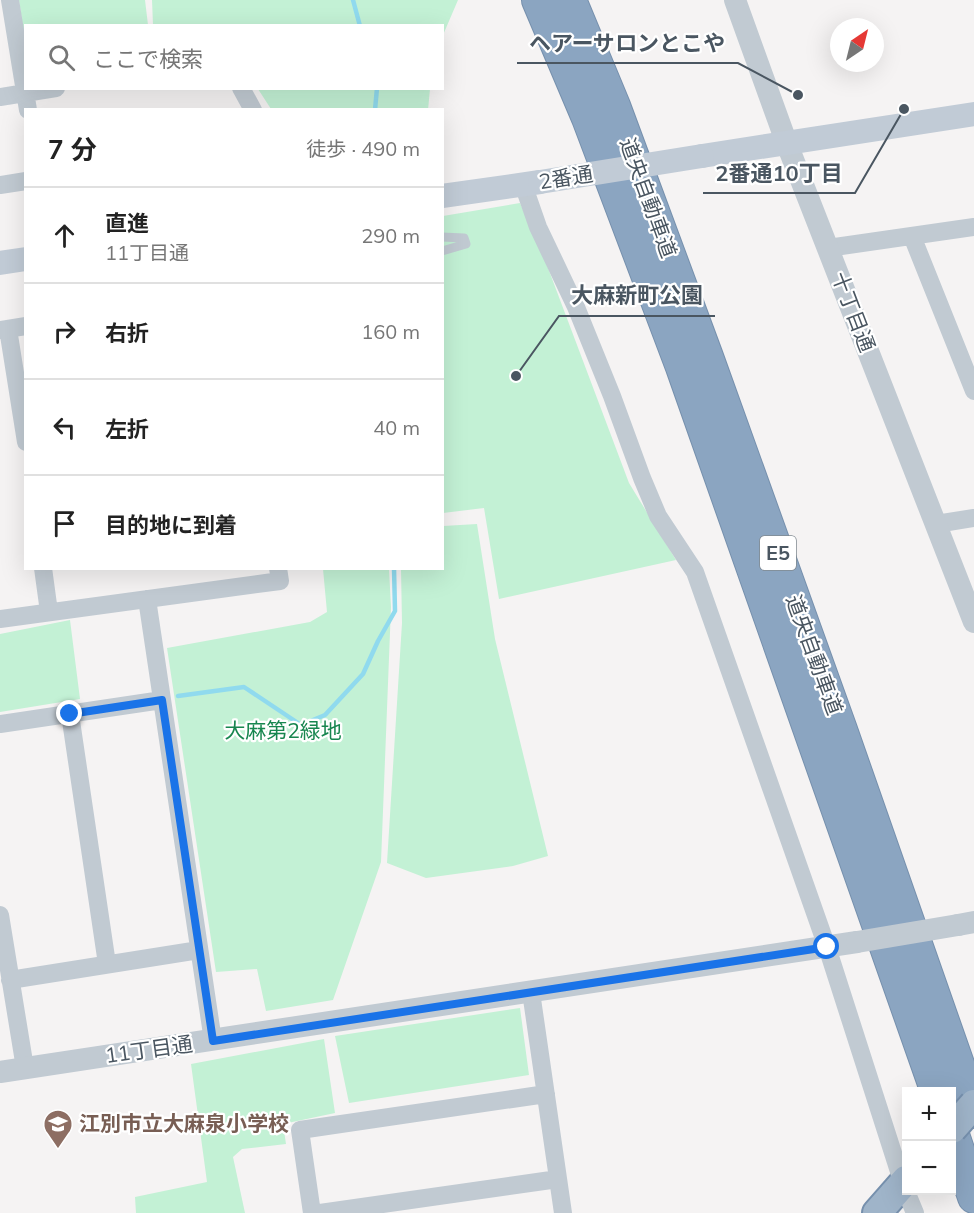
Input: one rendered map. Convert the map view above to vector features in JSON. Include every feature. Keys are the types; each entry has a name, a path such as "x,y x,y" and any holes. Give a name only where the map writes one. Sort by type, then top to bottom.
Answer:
{"highway":[{"name":"道央自動車道","path":"538,0 588,118 682,367 935,1087"},
{"name":"道央自動車道","path":"570,0 614,106 711,368 842,730 974,1110"},
{"path":"956,1125 974,1104"},
{"path":"954,1141 974,1197"},
{"path":"877,1213 902,1185"}],"main road":[{"name":"2番通","path":"444,196 974,114"},
{"path":"0,263 24,259"}],"street":[{"name":"十丁目通","path":"735,0 787,144 974,622"},
{"path":"7,2 24,86"},
{"path":"0,97 27,101 52,90"},
{"path":"242,90 252,108"},
{"path":"0,185 24,181"},
{"path":"532,183 538,227 576,307 654,507 695,572 827,947 902,1173"},
{"path":"828,248 974,227"},
{"path":"912,236 974,391"},
{"path":"11,328 24,423"},
{"path":"936,524 974,518"},
{"path":"43,570 49,612"},
{"path":"0,619 280,581 278,570"},
{"path":"147,599 213,1041"},
{"path":"0,724 162,700"},
{"path":"70,714 107,964"},
{"path":"0,915 25,1068"},
{"name":"11丁目通","path":"0,1072 827,947 966,923"},
{"path":"10,980 199,950"},
{"path":"531,992 562,1213"},
{"path":"312,1213 300,1130 546,1094"},
{"path":"320,1213 558,1179"},
{"path":"909,1195 915,1213"}],"lane":[{"path":"444,237 464,238 466,244 444,250"}],"green space":[{"path":"19,0 145,0 148,24 24,24 24,35"},
{"path":"152,0 458,0 444,33 444,24 153,24"},
{"path":"259,90 430,90 428,108 270,108"},
{"path":"520,203 548,268 629,483 676,560 499,599 484,508 444,513 444,216"},
{"path":"477,524 495,639 548,856 513,866 426,878 387,863 402,623 401,570 444,570 444,526"},
{"name":"大麻第2緑地","path":"323,570 389,570 391,607 381,862 333,1000 266,1011 257,969 216,972 167,648 310,622 327,612"},
{"path":"70,620 80,699 0,712 0,634"},
{"path":"520,1008 529,1075 349,1103 335,1036"},
{"path":"324,1039 335,1113 283,1124 286,1144 242,1149 233,1157 245,1213 136,1213 135,1197 207,1182 191,1064"}],"waterway":[{"path":"353,0 359,24"},
{"path":"375,108 377,90"},
{"path":"178,696 244,687 301,725 325,715 363,674 395,611 394,570"}],"place":[{"name":"ヘアーサロンとこや","path":"798,95"},
{"name":"2番通10丁目","path":"904,109"},
{"name":"大麻新町公園","path":"516,376"},
{"name":"江別市立大麻泉小学校","path":"58,1150"}],"route":[{"path":"70,714 162,700 213,1041 827,947"}]}
